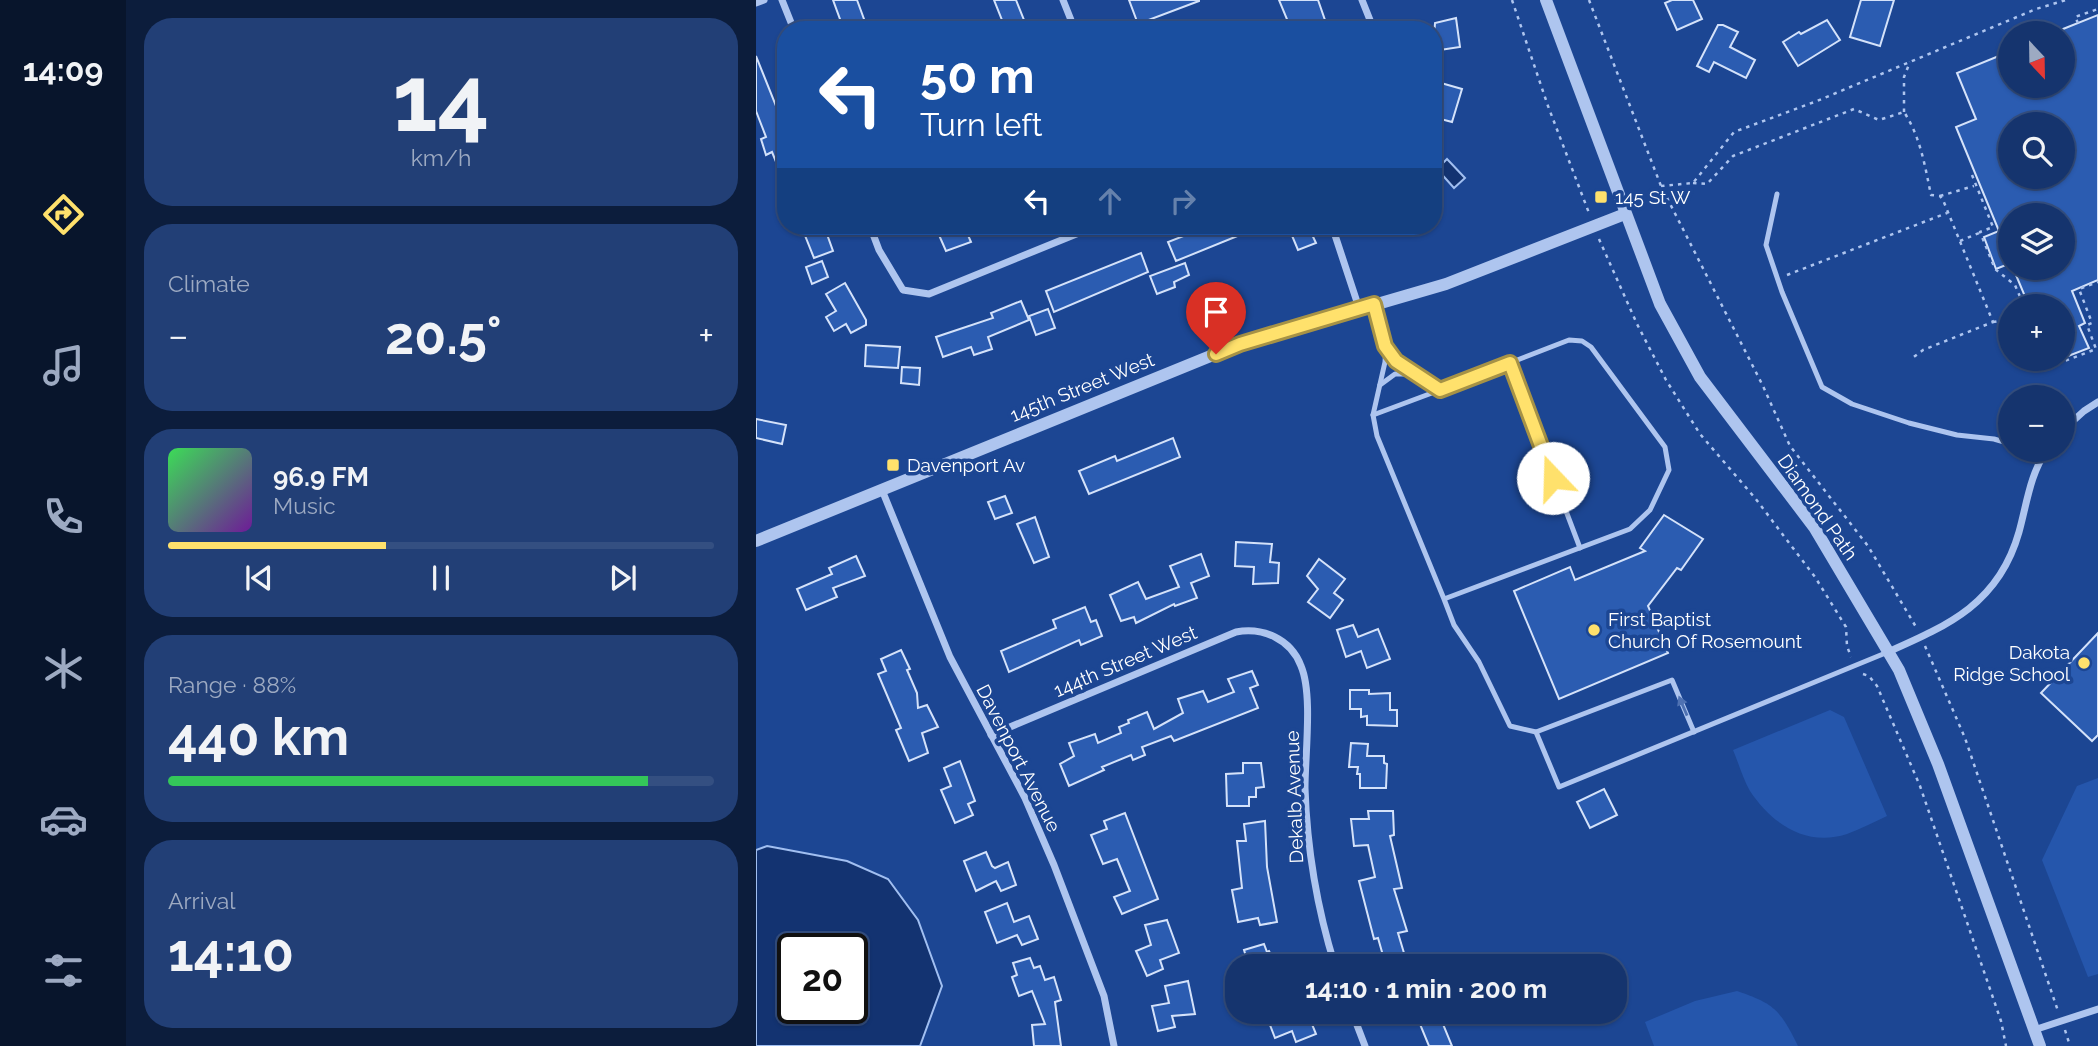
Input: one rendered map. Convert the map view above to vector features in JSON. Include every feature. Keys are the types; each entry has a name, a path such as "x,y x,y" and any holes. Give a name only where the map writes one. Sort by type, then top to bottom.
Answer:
{"street":[{"path":"756,3 764,0"},
{"path":"782,0 790,21"},
{"path":"1063,0 1071,21"},
{"path":"1362,0 1370,21"},
{"name":"Diamond Path","path":"1546,0 1660,304 1700,377 1814,527 1899,670 1938,764 2040,1046"},
{"name":"145th Street West","path":"756,541 1240,344 1446,284 1625,214"},
{"path":"873,235 902,290 929,294 1074,235"},
{"path":"1335,235 1359,308"},
{"path":"2075,419 2098,402"},
{"path":"1888,652 1948,625 1979,600 2003,569 2019,533 2027,493 2041,462"},
{"name":"Davenport Avenue","path":"882,490 950,657 1025,798 1054,865 1104,996 1114,1046"},
{"name":"144th Street West","path":"991,735 1236,632 1255,631 1274,636"},
{"name":"Dekalb Avenue","path":"1274,636 1294,652 1304,674 1307,719 1305,785 1309,848 1320,910 1332,954"},
{"path":"2034,1030 2098,1009"},
{"path":"1357,1024 1365,1046"}],"lane":[{"path":"1777,194 1766,245 1782,292 1822,387 1852,404 1909,423 1957,435 1998,440"},
{"path":"1374,304 1385,346 1396,361 1440,390"},
{"path":"1373,415 1569,340 1582,341 1591,346 1665,447 1669,470 1650,510 1630,529 1444,599"},
{"path":"1385,346 1373,415 1377,436 1454,625 1479,662 1510,726 1536,732 1672,680 1694,732"},
{"path":"1510,363 1580,548"},
{"path":"1380,386 1395,374 1413,374"},
{"path":"1536,732 1559,788 1888,652"}],"path":[{"path":"1512,0 1548,106 1594,226 1637,324 1666,380 1700,433 1755,498 1815,577 1846,627 1848,652 1855,665 1859,672 1869,676 1877,686 1912,764 2001,1021 2006,1046"},
{"path":"1589,0 1661,186 1763,386 1790,446 1868,546 1921,638 1965,738 2070,1046"},
{"path":"1693,183 1734,132 1816,101 2036,9 2066,0"},
{"path":"2078,23 2075,17 2098,9"},
{"path":"1910,62 1905,77 1904,112 1913,125 1928,169 1931,195 1940,196 1975,185"},
{"path":"1661,186 1707,184 1733,156 1853,109 1879,120 1904,112"},
{"path":"1959,241 1993,227 1972,175"},
{"path":"1940,196 1993,322"},
{"path":"1787,275 1948,212"},
{"path":"1980,232 1995,269 2015,285 2019,294"},
{"path":"2075,356 2096,348 2087,325 2092,323 2079,289 2098,282"},
{"path":"1911,359 1923,350 1998,321"}],"shaded area":[{"path":"1447,159 1465,178 1454,188 1442,175 1442,164"},
{"path":"1830,710 1844,717 1887,816 1847,834 1832,837 1804,835 1780,823 1759,803 1750,791 1733,750"},
{"path":"2098,778 2098,974 2088,977 2042,860 2077,786"},
{"path":"767,846 847,861 888,879 918,920 942,986 920,1046 756,1046 756,850"},
{"path":"1737,991 1760,1000 1775,1010 1798,1046 1654,1046 1645,1022 1695,1001"}],"building":[{"path":"833,0 857,0 865,21 841,21"},
{"path":"994,0 1016,0 1024,21 1002,21"},
{"path":"1129,0 1199,0 1146,21 1137,21"},
{"path":"1279,0 1318,0 1325,21 1288,21"},
{"path":"1672,0 1693,0 1702,19 1677,30 1665,3"},
{"path":"1861,0 1894,0 1880,46 1850,37"},
{"path":"2098,15 2098,280 2072,291 2073,294 2024,294 2018,280 2075,280 2075,203 1998,203 1998,229 1956,127 1976,119 1957,73 1998,56 1998,98 2076,98 2076,24"},
{"path":"1456,18 1460,47 1442,50 1442,21"},
{"path":"1827,20 1840,40 1798,66 1783,42"},
{"path":"1718,25 1738,32 1730,47 1755,60 1746,78 1714,62 1709,72 1697,66"},
{"path":"756,56 777,108 777,164 772,152 766,155 761,139 766,137 756,111"},
{"path":"1442,83 1462,89 1452,122 1442,119"},
{"path":"1998,231 1998,268 1996,269 1984,237"},
{"path":"805,235 827,235 833,251 814,258"},
{"path":"939,235 968,235 971,242 946,251"},
{"path":"1186,235 1240,235 1176,261 1168,242"},
{"path":"1292,235 1312,235 1316,243 1298,250"},
{"path":"1141,253 1148,272 1054,312 1046,291"},
{"path":"822,261 828,277 812,284 806,267"},
{"path":"1185,263 1189,275 1174,282 1175,287 1157,294 1150,276"},
{"path":"845,283 866,320 866,325 851,333 846,324 834,331 826,317 836,311 826,294"},
{"path":"2075,298 2085,323 2079,326 2089,348 2075,353"},
{"path":"1021,301 1029,320 988,337 992,349 974,355 971,347 943,357 936,337 993,318 991,313"},
{"path":"1048,309 1055,328 1036,335 1029,316"},
{"path":"866,345 900,347 898,368 865,366"},
{"path":"902,367 920,368 919,385 901,383"},
{"path":"756,419 786,425 782,444 756,438"},
{"path":"1173,438 1180,457 1089,494 1079,471 1115,456 1117,461"},
{"path":"1005,496 1012,513 995,519 988,502"},
{"name":"First Baptist Church Of Rosemount","path":"1664,515 1703,539 1681,570 1677,568 1648,606 1668,653 1559,699 1514,591 1570,567 1575,580 1645,551 1640,548"},
{"path":"1035,517 1049,557 1034,563 1017,524"},
{"path":"1236,542 1272,544 1270,562 1279,563 1278,583 1253,584 1254,567 1235,566"},
{"path":"1201,554 1209,576 1191,583 1197,598 1175,606 1174,604 1136,623 1134,617 1121,621 1110,595 1138,582 1146,599 1179,587 1170,566"},
{"path":"856,556 865,576 833,588 837,597 806,610 797,589 832,574 829,568"},
{"path":"1319,559 1345,579 1334,593 1343,600 1330,618 1308,602 1318,589 1307,576"},
{"path":"1085,607 1091,622 1096,620 1102,636 1081,645 1079,640 1009,672 1001,651 1056,628 1053,620"},
{"path":"1353,625 1358,637 1378,629 1390,659 1367,668 1361,651 1346,657 1337,630"},
{"name":"Dakota Ridge School","path":"2098,633 2098,735 2092,741 2041,693"},
{"path":"901,650 910,669 907,670 917,693 918,708 927,705 938,727 922,733 928,753 909,761 896,730 901,728 878,674 886,671 881,659"},
{"path":"1252,671 1258,685 1250,688 1258,708 1174,741 1171,736 1142,747 1145,755 1133,760 1131,755 1102,767 1104,770 1069,786 1060,764 1074,756 1069,743 1095,734 1098,743 1121,733 1119,727 1147,712 1154,729 1183,713 1178,699 1203,691 1208,702 1234,692 1228,679"},
{"path":"1350,690 1369,690 1369,694 1390,693 1390,710 1397,710 1397,726 1367,725 1367,716 1361,717 1361,709 1350,709"},
{"path":"1351,743 1368,744 1367,756 1384,756 1384,763 1387,764 1386,788 1360,788 1358,767 1349,767"},
{"path":"960,761 975,801 968,804 973,815 955,823 941,790 951,786 944,768"},
{"path":"1243,763 1261,763 1264,787 1256,788 1256,797 1249,797 1249,806 1227,806 1226,774 1243,773"},
{"path":"1604,789 1617,815 1590,828 1577,802"},
{"path":"1368,811 1393,811 1394,835 1390,836 1402,888 1394,889 1407,931 1398,933 1404,953 1401,954 1383,954 1378,938 1374,939 1359,881 1375,877 1368,845 1354,846 1351,819 1369,819"},
{"path":"1125,813 1158,899 1122,914 1114,897 1130,891 1117,859 1103,864 1091,835 1107,829 1104,821"},
{"path":"1265,821 1267,867 1277,922 1260,925 1258,918 1238,922 1232,890 1242,888 1237,841 1246,841 1244,824"},
{"path":"986,852 995,868 1008,862 1016,885 1001,891 996,881 976,891 964,861"},
{"path":"1007,903 1014,922 1029,916 1038,939 1022,945 1017,935 997,943 985,912"},
{"path":"1167,920 1179,953 1160,960 1163,969 1147,976 1136,951 1151,945 1145,925"},
{"path":"1264,944 1271,954 1245,954 1244,950"},
{"path":"1030,958 1034,968 1040,966 1045,980 1054,977 1061,1000 1055,1002 1061,1046 1034,1046 1032,1025 1045,1024 1032,991 1019,996 1012,977 1017,975 1013,963"},
{"path":"1188,981 1195,1014 1172,1016 1175,1027 1158,1031 1152,1006 1169,1003 1165,986"},
{"path":"1270,1024 1312,1024 1316,1034 1296,1042 1292,1031 1275,1038"},
{"path":"1420,1024 1443,1024 1452,1046 1429,1046"}],"place":[{"name":"145 St W","path":"1601,197"},
{"name":"Davenport Av","path":"893,465"},
{"name":"First Baptist Church Of Rosemount","path":"1594,630"},
{"name":"Dakota Ridge School","path":"2084,663"}],"route":[{"path":"1216,354 1240,344 1374,304 1385,346 1396,361 1440,390 1510,363 1553,478"}]}
